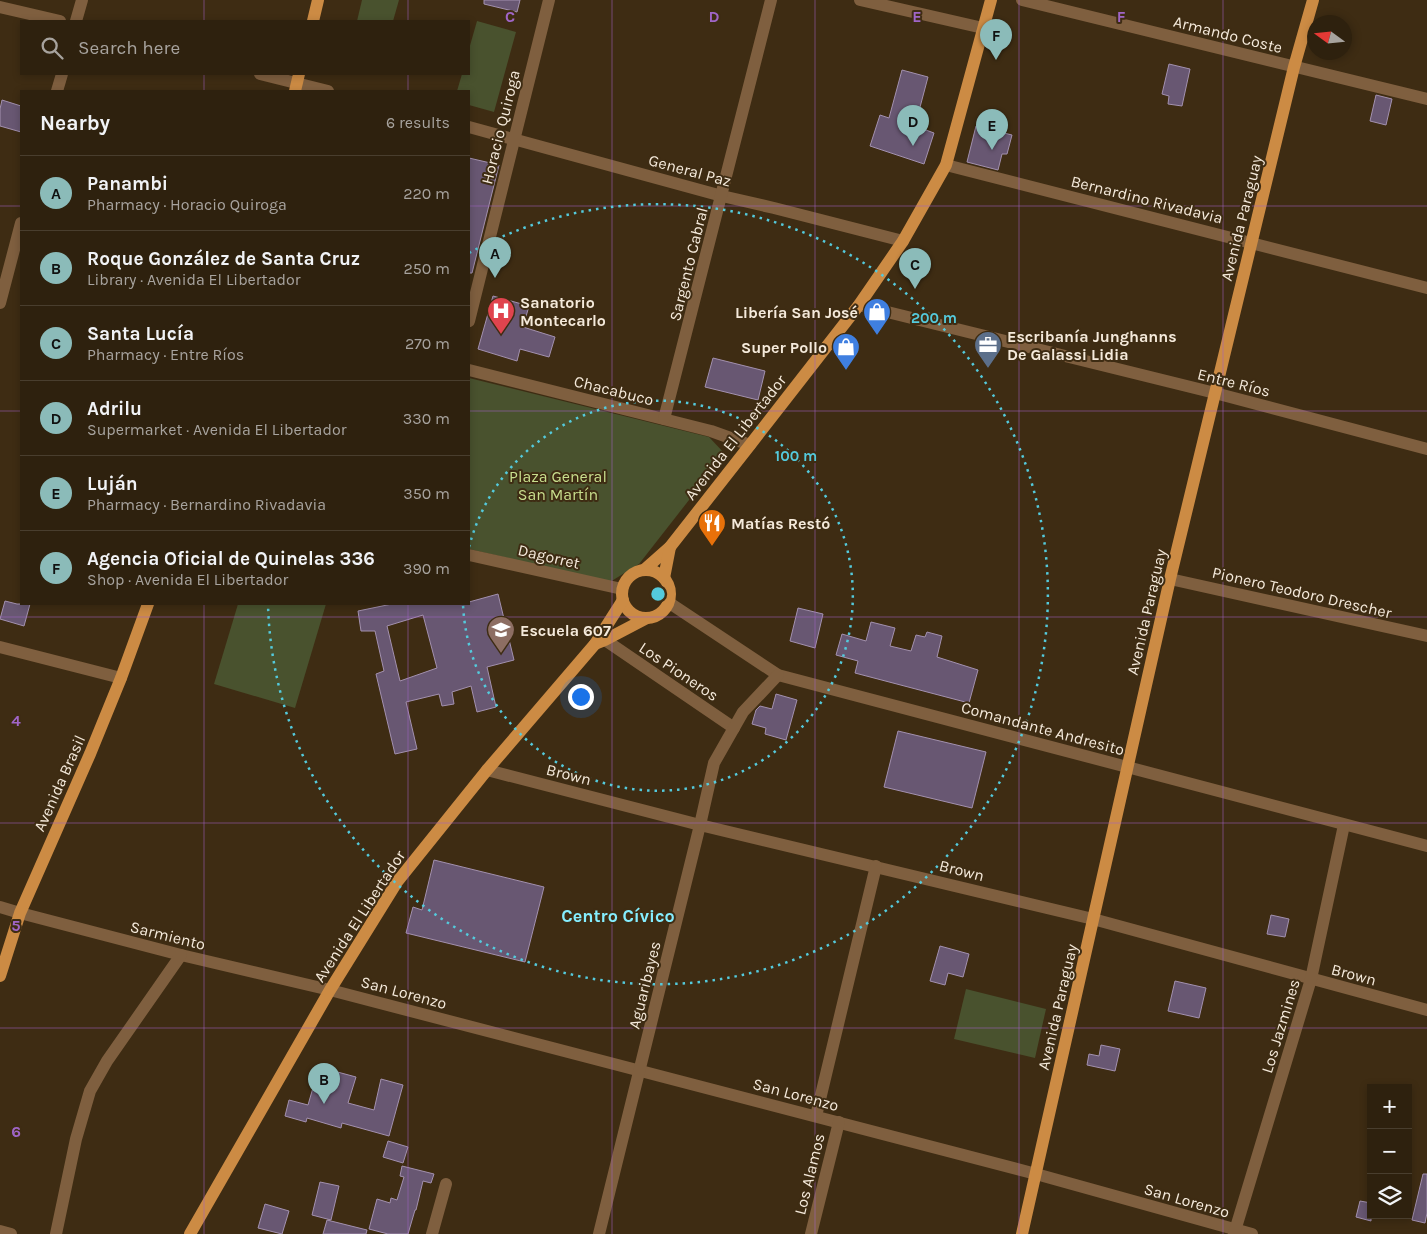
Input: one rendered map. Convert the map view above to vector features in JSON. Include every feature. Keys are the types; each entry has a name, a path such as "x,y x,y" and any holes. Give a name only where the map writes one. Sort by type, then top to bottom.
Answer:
{"main road":[{"path":"313,20 318,0"},
{"name":"Avenida El Libertador","path":"644,570 670,547 858,305 903,241 946,164 991,0"},
{"name":"Avenida Paraguay","path":"1022,1234 1170,579 1294,67 1313,0"},
{"name":"Avenida El Libertador","path":"664,578 670,547"},
{"path":"644,570 655,571 664,578 669,587 669,598 665,608 657,615 647,618 636,616 628,610 622,595 626,580 634,572 644,570"},
{"name":"Avenida El Libertador","path":"190,1234 330,990 397,882 487,770 600,642 622,595"},
{"name":"Avenida Brasil","path":"0,976 20,913 90,754 148,605"},
{"name":"Avenida El Libertador","path":"600,642 647,618"}],"street":[{"path":"76,20 82,0"},
{"name":"Horacio Quiroga","path":"470,317 549,0"},
{"name":"Sargento Cabral","path":"664,420 771,0"},
{"path":"860,0 983,28"},
{"name":"Armando Coste","path":"1022,0 1427,99"},
{"path":"0,7 56,20"},
{"path":"57,90 62,75"},
{"path":"264,75 324,90"},
{"name":"General Paz","path":"470,127 722,196 903,241"},
{"name":"Bernardino Rivadavia","path":"946,164 1427,288"},
{"path":"0,303 17,253 20,230"},
{"path":"0,249 17,253"},
{"name":"Entre Ríos","path":"858,305 1427,449"},
{"name":"Chacabuco","path":"470,370 711,431 750,445"},
{"name":"Dagorret","path":"470,555 622,595"},
{"name":"Pionero Teodoro Drescher","path":"1170,579 1427,636"},
{"name":"Comandante Andresito","path":"668,602 778,674 1427,846"},
{"name":"Los Pioneros","path":"600,642 734,728"},
{"path":"0,648 121,678"},
{"name":"Aguaribayes","path":"599,1234 714,763 743,712 778,674"},
{"name":"Brown","path":"487,770 700,825 1094,919 1427,1010"},
{"name":"Los Jazmines","path":"1235,1232 1311,979 1344,825"},
{"path":"816,1116 876,866"},
{"name":"Sarmiento","path":"0,907 180,955 330,990"},
{"path":"56,1234 76,1139 90,1091 107,1062 180,955"},
{"name":"San Lorenzo","path":"330,990 1036,1174 1235,1232 1252,1234"},
{"name":"Los Alamos","path":"811,1234 839,1122"},
{"path":"432,1234 446,1184"},
{"path":"0,1231 12,1234"}],"green space":[{"path":"362,0 399,0 393,20 357,20"},
{"path":"477,21 516,32 494,112 470,105 470,90 457,90 462,75 470,75 470,46"},
{"name":"Plaza General San Martín","path":"470,378 709,437 725,454 639,564 610,582 470,549"},
{"path":"238,605 326,605 295,708 214,684"},
{"path":"966,989 1046,1009 1035,1058 954,1039"}],"building":[{"path":"484,0 520,0 517,12 484,4"},
{"path":"1169,64 1190,69 1182,106 1168,104 1169,96 1162,94"},
{"path":"902,70 928,77 915,126 934,133 924,164 870,146 880,115 889,118"},
{"path":"1376,95 1392,99 1386,125 1370,121"},
{"path":"2,100 20,106 20,132 0,126"},
{"path":"976,126 1012,135 1007,154 1002,154 998,170 967,162"},
{"path":"470,158 499,165 472,273 470,273"},
{"path":"493,296 529,306 523,327 555,337 549,357 520,349 517,361 478,349"},
{"path":"713,358 765,371 758,400 705,387"},
{"path":"498,594 514,660 487,667 496,707 477,712 471,686 452,692 454,704 442,706 439,694 406,702 417,749 395,754 376,674 384,671 375,631 361,631 358,611 387,605 470,605 470,602","holes":["423,615 437,668 400,681 387,626"]},
{"path":"5,601 20,605 30,605 24,626 0,619"},
{"path":"798,608 823,614 815,648 790,641"},
{"path":"871,622 895,628 890,646 911,651 916,635 925,637 927,632 942,636 937,657 978,670 969,703 855,673 858,661 836,655 842,634 866,641"},
{"path":"776,694 797,700 786,740 765,734 766,728 752,724 756,710 760,706 772,709"},
{"path":"898,731 986,752 972,808 884,787"},
{"path":"434,860 544,887 525,962 406,933 413,907 422,910"},
{"path":"1271,915 1289,919 1285,937 1267,934"},
{"path":"940,946 969,954 963,977 948,973 945,985 930,981"},
{"path":"1175,981 1206,988 1199,1018 1168,1011"},
{"path":"1101,1045 1120,1049 1115,1071 1087,1065 1089,1054 1099,1056"},
{"path":"319,1067 356,1077 348,1103 374,1110 381,1079 403,1085 389,1136 342,1123 341,1128 307,1118 306,1122 285,1116 289,1100 308,1105"},
{"path":"388,1141 408,1147 403,1163 383,1157"},
{"path":"402,1166 434,1174 431,1183 423,1181 408,1234 388,1234 369,1229 377,1199 390,1203 391,1198 397,1200 404,1177 400,1176"},
{"path":"1423,1174 1427,1174 1427,1213 1425,1223 1412,1220"},
{"path":"320,1182 339,1186 331,1220 312,1215"},
{"path":"1360,1201 1367,1202 1367,1219 1371,1219 1371,1221 1356,1217"},
{"path":"265,1204 289,1211 282,1234 258,1228"},
{"path":"327,1220 367,1230 366,1234 323,1234"}],"place":[{"name":"Agencia Oficial de Quinelas 336","path":"996,60"},
{"name":"Adrilu","path":"913,146"},
{"name":"Luján","path":"992,150"},
{"name":"Panambi","path":"495,278"},
{"name":"Santa Lucía","path":"915,289"},
{"name":"Sanatorio Montecarlo","path":"501,335"},
{"name":"Libería San José","path":"877,336"},
{"name":"Escribanía Junghanns De Galassi Lidia","path":"988,369"},
{"name":"Super Pollo","path":"846,371"},
{"name":"Matías Restó","path":"712,547"},
{"name":"Escuela 607","path":"501,654"},
{"name":"Roque González de Santa Cruz","path":"324,1104"}],"district":[{"name":"Centro Cívico","path":"618,916"}]}
